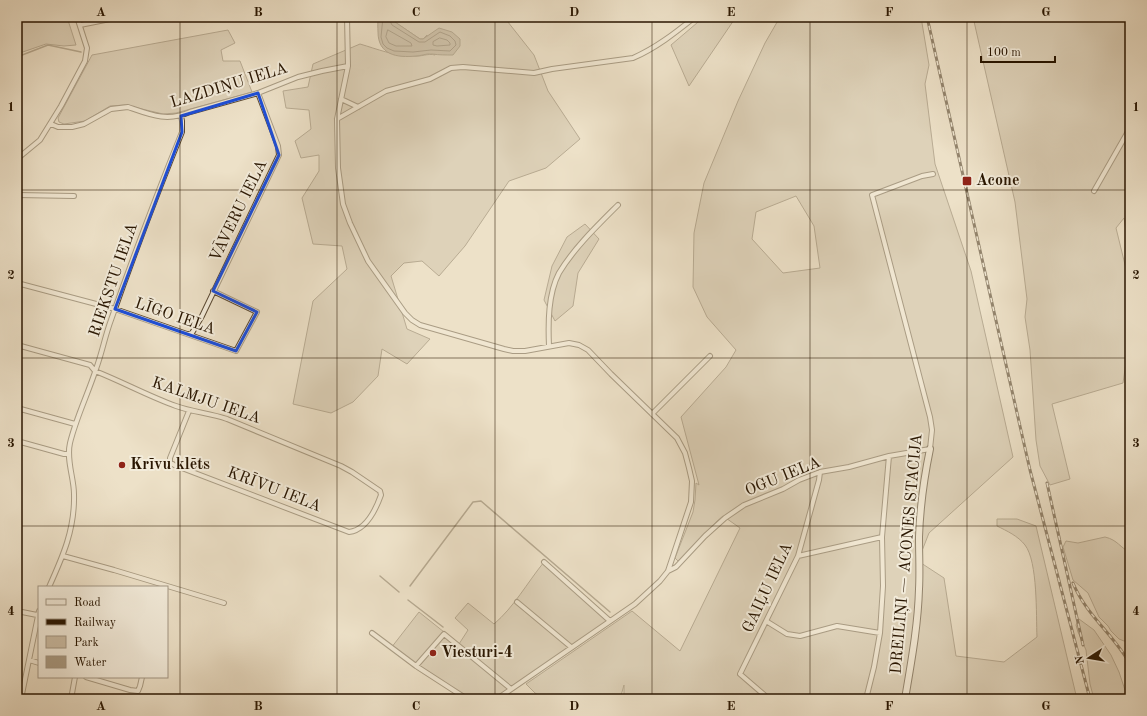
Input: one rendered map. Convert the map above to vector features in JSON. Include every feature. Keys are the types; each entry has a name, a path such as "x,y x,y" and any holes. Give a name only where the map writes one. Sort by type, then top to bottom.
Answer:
{"street":[{"path":"17,159 40,140 76,81 85,61 87,48 77,17"},
{"path":"80,26 120,17"},
{"path":"347,17 348,66 337,119 340,189 348,219 368,261 405,313 420,325 504,349 525,351 569,343 579,345 588,350 677,438 685,453 690,468 692,481 691,502 668,571 660,582 634,604 497,699"},
{"path":"337,119 386,91 430,79 451,68 463,67 534,73 633,58 662,43 695,17"},
{"name":"LAZDIŅU IELA","path":"51,124 62,128 84,124 111,109 123,107 128,107 162,117 181,116 190,112 258,93 298,77 348,66"},
{"name":"VĀVERU IELA","path":"189,334 192,333 214,291 279,155 278,146 258,93"},
{"path":"341,98 358,107"},
{"name":"RIEKSTU IELA","path":"49,586 63,556 74,515 74,492 69,445 75,424 95,372 111,319 182,132 181,116"},
{"path":"1094,191 1130,128"},
{"name":"DREILIŅI — ACONES STACIJA","path":"905,699 912,661 919,589 919,536 921,503 932,430 930,417 872,195 922,176 933,174"},
{"path":"17,195 74,196"},
{"path":"549,346 550,308 559,274 572,254 618,205"},
{"name":"LĪGO IELA","path":"17,283 115,309 236,351 257,312 214,291"},
{"name":"KALMJU IELA","path":"17,345 90,364 95,372 189,411 212,414 227,419 341,466 380,491 381,495"},
{"path":"652,414 710,356"},
{"path":"17,408 75,424"},
{"name":"KRĪVU IELA","path":"189,411 170,458 170,462 174,465 349,532 355,532 366,522 374,512 381,495"},
{"path":"17,441 64,454 69,454"},
{"name":"OGU IELA","path":"668,571 676,567 705,536 732,513 744,505 820,472 849,467 889,456 930,449"},
{"path":"865,699 874,667 880,633 883,586 882,537 889,456"},
{"name":"GAIĻU IELA","path":"769,699 740,674 798,556 820,472"},
{"path":"798,556 882,537"},
{"path":"63,556 224,603"},
{"path":"544,562 610,620"},
{"path":"516,602 571,647"},
{"path":"17,611 38,613 21,699"},
{"path":"766,621 786,634 800,636 837,626 880,633"},
{"path":"372,634 416,666 467,699"},
{"path":"416,666 444,634 511,689"},
{"path":"29,660 38,663"},
{"path":"71,699 75,678"},
{"path":"89,678 138,691 142,678"}],"highlighted area":[{"path":"258,93 279,155 213,291 257,312 236,351 115,309 182,132 181,116"}],"green space":[{"path":"17,17 67,17 76,45 64,46 46,44 17,54"},
{"path":"392,17 504,17 534,55 548,91 580,139 546,168 509,181 465,246 439,276 422,261 404,263 391,276 407,329 430,339 407,364 382,349 378,376 353,402 331,413 293,404 313,301 347,269 342,246 313,244 302,198 319,171 319,155 301,158 295,141 311,129 309,110 286,108 283,91 308,87 313,64 360,44 399,55 435,55 427,35 423,39 420,39 395,22"},
{"path":"704,17 736,17 689,86 671,45"},
{"path":"780,17 921,17 929,65 925,84 935,164 971,271 1013,457 929,533 918,561 944,578 956,656 1004,662 1037,637 1036,603 1034,576 1029,553 1025,545 1019,539 997,526 997,519 1017,519 1036,526 1076,695 1025,697 1021,699 624,699 624,685 620,699 544,699 526,684 632,611 680,651 740,528 723,516 678,561 675,558 693,512 696,483 699,485 681,417 726,367 736,350 707,317 693,287 694,233 704,183 738,101 765,43","holes":["796,196 814,226 820,268 783,273 752,239 756,212"]},
{"path":"973,17 1130,17 1130,256 1124,218 1116,228 1130,285 1130,335 1123,383 1052,404 1070,479 1050,485 1040,466 1036,440 1030,350 1025,317 1027,299 1015,202"},
{"path":"228,30 235,43 221,50 223,61 240,61 252,92 176,113 163,114 125,105 110,106 85,121 64,124 59,122 58,118 92,55"},
{"path":"585,224 599,239 578,273 573,306 555,321 544,300 552,266 567,237"},
{"path":"1105,537 1113,540 1130,552 1130,640 1124,641 1119,639 1099,617 1088,593 1073,580 1063,547 1066,541 1078,543"},
{"path":"544,562 610,621 497,699 467,699 391,648 419,612 459,644 468,630 455,618 468,603 494,624 514,602"},
{"path":"1079,619 1094,630 1111,655 1119,672 1128,699 1094,699 1090,684 1086,650 1076,625"}],"water":[{"path":"379,17 392,17 395,22 420,39 423,39 439,28 452,32 460,39 460,46 453,55 430,54 402,56 390,53 381,46 379,40"}],"waterway":[{"path":"17,57 48,45 81,52"},
{"path":"410,586 473,502 481,501 610,612"},
{"path":"380,576 399,592"},
{"path":"408,600 443,627"}],"railway":[{"path":"927,17 1030,470 1090,699"},
{"path":"1047,483 1083,645"},
{"path":"1073,583 1085,605 1130,664"}],"place":[{"name":"Acone","path":"967,181"},
{"name":"Krīvu klēts","path":"122,465"},
{"name":"Viesturi-4","path":"433,653"}]}
